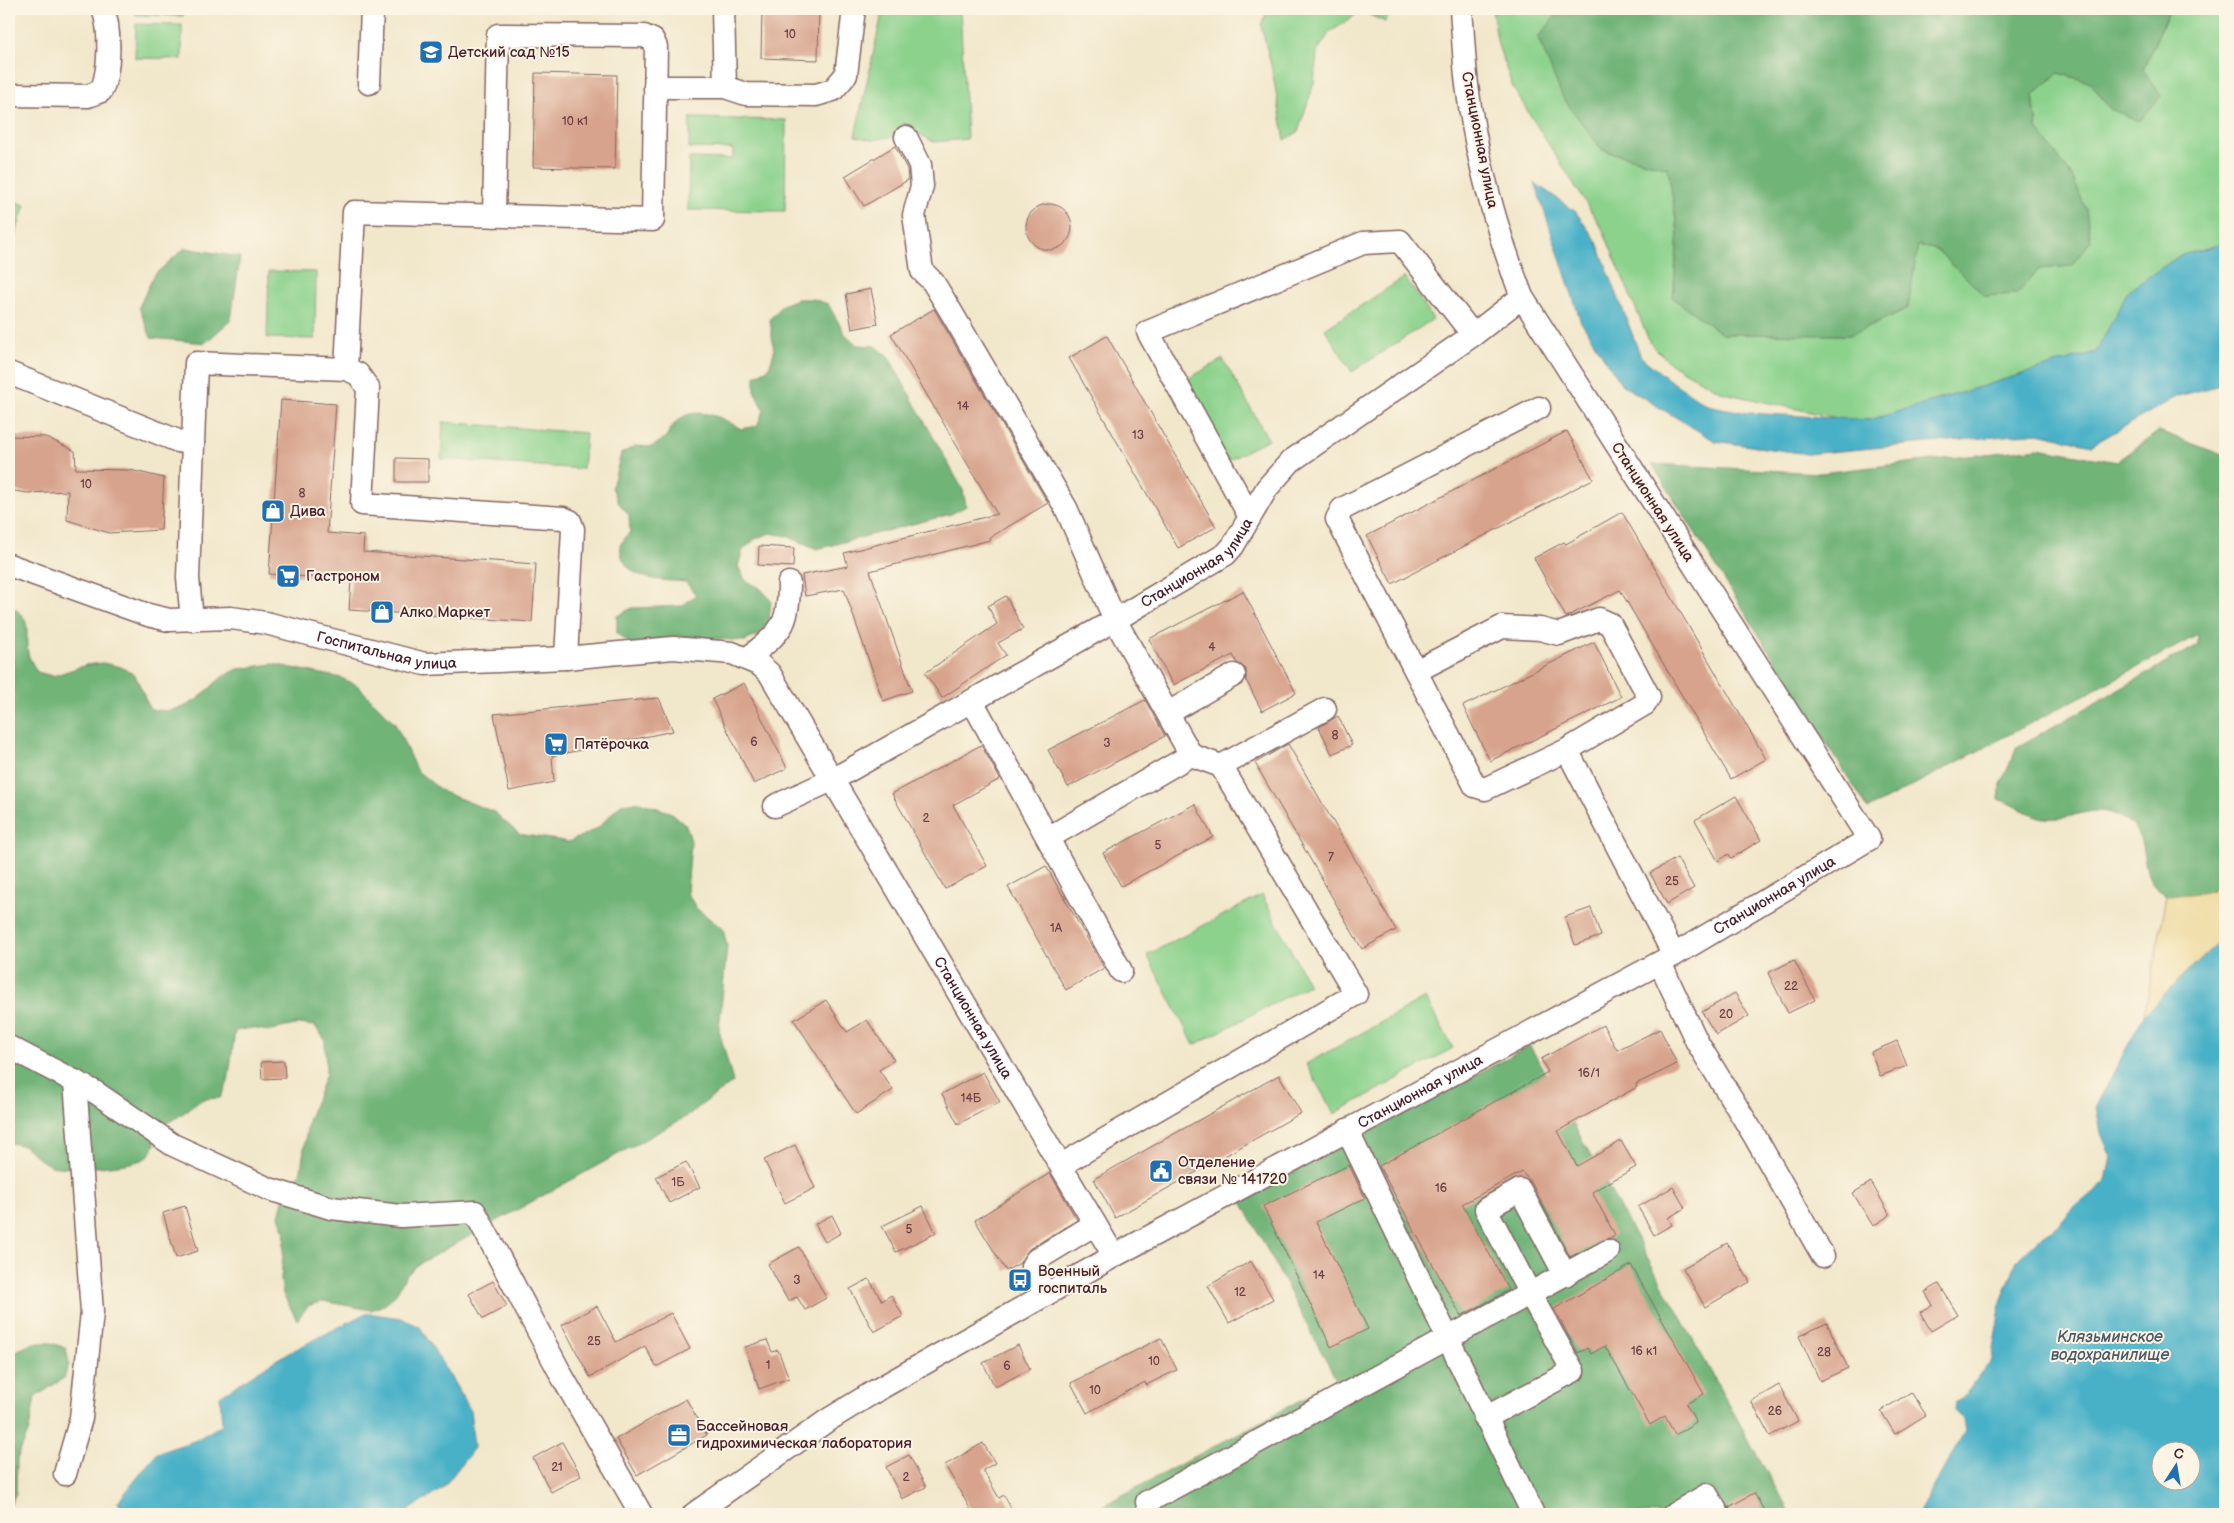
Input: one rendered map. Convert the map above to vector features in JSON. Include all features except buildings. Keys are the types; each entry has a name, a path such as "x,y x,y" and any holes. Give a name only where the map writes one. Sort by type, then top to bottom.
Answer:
{"street":[{"path":"9,95 88,96 101,92 106,80 108,21 103,9"},
{"path":"369,83 372,9"},
{"path":"723,9 725,87"},
{"path":"655,87 725,87 746,94 816,95 833,90 846,75 854,9"},
{"name":"Станционная улица","path":"694,1514 828,1420 1046,1294 1667,959 1869,839 1522,298 1501,241 1483,174 1467,84 1461,9"},
{"path":"346,369 354,212 494,216 653,220 656,47 653,40 644,36 498,27 494,216"},
{"path":"906,137 920,165 922,186 914,215 922,271 933,282 1066,508 1115,620 1191,755 1221,766 1356,994 1061,1165"},
{"path":"1249,515 1148,332 1363,242 1400,241 1473,335"},
{"name":"Станционная улица","path":"832,780 1115,620 1226,554 1233,546 1249,515 1267,488 1291,461 1473,335 1522,298"},
{"path":"192,620 188,578 196,363 346,369 358,374 368,388 362,504 563,518 570,521 573,529 566,658"},
{"path":"9,373 178,441 193,444"},
{"path":"1416,672 1502,627 1540,628 1559,634 1599,619 1610,624 1649,697 1645,704 1567,750 1485,789 1475,786 1337,520 1342,509 1539,408"},
{"name":"Госпитальная улица","path":"9,565 148,615 169,620 231,618 266,623 425,664 566,658 673,648 732,653 760,665 770,674"},
{"path":"747,659 779,632 789,607 789,583"},
{"name":"Станционная улица","path":"770,674 1114,1256"},
{"path":"1168,713 1234,675"},
{"path":"972,701 1122,971"},
{"path":"1221,766 1325,709"},
{"path":"1567,750 1667,959 1696,1042 1754,1135 1822,1256"},
{"path":"1048,838 1191,755"},
{"path":"775,806 832,780"},
{"path":"9,1047 95,1092 173,1145 269,1190 331,1208 402,1216 475,1212 563,1378 641,1514"},
{"path":"65,1474 81,1418 92,1312 75,1082"},
{"path":"1347,1130 1446,1338 1533,1514"},
{"path":"1485,1418 1573,1371 1486,1209 1520,1190 1565,1275"},
{"path":"1046,1294 1033,1272 1032,1266 1036,1260 1095,1224"},
{"path":"1147,1502 1446,1338 1608,1252"},
{"path":"1674,1514 1707,1496 1718,1514"}],"green space":[{"path":"136,9 183,9 183,16 136,15"},
{"path":"883,9 960,9 967,139 934,142 915,132 873,140 855,136"},
{"path":"1269,9 1393,9 1385,22 1361,11 1329,33 1317,52 1314,83 1298,132 1285,140 1271,65 1261,25"},
{"path":"1492,9 1561,9 1538,38 1602,150 1668,168 1678,233 1673,298 1722,334 1850,335 1908,308 1917,245 1937,250 1985,296 2017,294 2039,269 2071,266 2073,178 2037,128 2033,95 2058,73 2090,82 2110,109 2143,69 2170,9 2225,9 2225,243 2179,256 2128,291 2096,352 1870,420 1842,419 1724,393 1671,364 1650,343 1603,230 1513,88 1498,45"},
{"path":"1561,9 2170,9 2143,69 2161,96 2140,121 2110,109 2090,82 2058,73 2033,95 2037,128 2073,178 2086,209 2091,241 2071,266 2039,269 2017,294 1985,296 1937,250 1918,245 1908,308 1850,335 1722,334 1673,298 1678,233 1668,168 1602,150 1563,98 1538,38"},
{"path":"136,24 182,25 182,59 135,58"},
{"path":"690,118 786,120 785,211 688,210 689,158 733,159 733,149 689,148"},
{"path":"9,200 25,205 9,255"},
{"path":"185,248 240,257 231,320 205,343 151,338 139,307 154,275"},
{"path":"269,271 316,272 315,339 267,338"},
{"path":"1405,277 1433,319 1352,372 1325,329"},
{"path":"797,299 813,299 828,304 845,334 857,345 875,346 888,356 963,490 966,506 951,514 817,549 787,536 770,533 755,539 743,550 738,566 745,580 760,588 771,600 769,621 759,634 745,641 679,636 631,644 617,633 617,616 632,608 682,606 696,595 686,582 652,579 643,576 629,568 623,559 620,545 630,532 629,515 618,502 612,487 621,454 635,446 651,447 655,445 665,437 676,422 692,414 709,414 726,420 741,429 757,426 764,410 755,392 755,376 769,368 774,352 770,319 782,305"},
{"path":"1223,359 1268,439 1228,461 1184,381"},
{"path":"443,422 586,433 583,469 441,459"},
{"path":"2159,431 2225,456 2225,874 2211,892 2167,896 2155,887 2150,880 2142,845 2134,828 2115,814 2094,811 2067,817 2045,818 1999,799 2001,784 2017,747 2198,645 2198,635 1868,809 1652,464 1820,473 2038,448 2117,462"},
{"path":"9,605 23,616 26,622 27,649 37,672 53,676 86,665 103,663 121,667 135,675 150,709 166,711 184,707 198,699 222,677 238,669 273,664 341,678 357,685 395,723 416,770 443,792 494,812 519,834 569,842 598,828 621,804 640,802 672,813 686,825 691,841 687,893 697,909 723,929 727,946 719,1030 733,1082 691,1114 417,1265 405,1277 397,1292 386,1304 371,1310 323,1301 308,1306 297,1320 283,1294 281,1279 285,1232 279,1216 283,1200 301,1170 308,1121 326,1074 325,1040 315,1026 299,1024 268,1031 252,1028 235,1031 228,1082 220,1098 203,1099 175,1119 160,1126 152,1151 147,1157 140,1160 101,1167 52,1166 24,1146 9,1143"},
{"path":"1262,895 1309,985 1194,1045 1147,955"},
{"path":"1425,998 1453,1048 1334,1114 1306,1064"},
{"path":"1530,1046 1790,1514 1087,1514 1337,1381 1241,1200"},
{"path":"34,1343 51,1343 66,1348 69,1364 64,1378 35,1397 29,1430 17,1459 16,1493 9,1507 9,1354"}],"sand":[{"path":"2225,874 2225,935 2144,1015 2167,896 2211,892"}],"water":[{"path":"1535,183 1575,211 1597,242 1641,357 1668,379 1707,405 1748,413 1870,420 2096,352 2128,291 2179,256 2225,243 2225,384 2178,396 2092,445 2038,433 1807,454 1715,441 1622,385 1581,322"},
{"name":"Клязьминское водохранилище","path":"2225,935 2225,1514 1918,1514 1965,1431 1963,1419 1954,1411 1955,1401 1963,1398 1991,1360 2001,1303 2017,1260 2040,1238 2058,1226 2071,1211 2106,1181 2111,1157 2101,1133 2096,1106 2144,1015"},
{"path":"366,1313 401,1318 420,1327 470,1409 474,1448 442,1489 403,1514 124,1514 118,1502 157,1453 194,1441 222,1425 220,1396 279,1358"}],"place":[{"name":"Детский сад №15","path":"431,52"},
{"name":"Дива","path":"273,511"},
{"name":"Гастроном","path":"288,576"},
{"name":"Алко Маркет","path":"382,612"},
{"name":"Пятёрочка","path":"556,744"},
{"name":"Отделение связи № 141720","path":"1161,1171"},
{"name":"Военный госпиталь","path":"1020,1280"},
{"name":"Бассейновая гидрохимическая лаборатория","path":"679,1435"}]}
